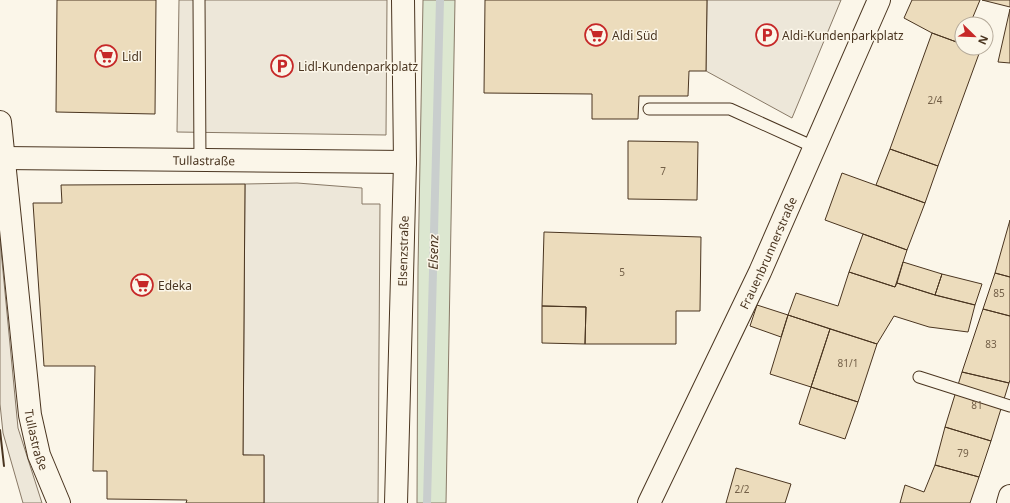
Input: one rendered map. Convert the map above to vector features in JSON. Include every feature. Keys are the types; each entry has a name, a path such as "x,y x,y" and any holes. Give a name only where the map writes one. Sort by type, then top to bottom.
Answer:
{"street":[{"name":"Elsenzstraße","path":"396,503 405,162 402,0"},
{"name":"Frauenbrunnerstraße","path":"649,503 760,272 879,0"},
{"name":"Tullastraße","path":"0,122 30,415 39,455 59,503"},
{"name":"Tullastraße","path":"4,158 405,162"},
{"path":"1008,503 1010,496"}],"lane":[{"path":"199,0 200,160"},
{"path":"649,109 730,109 814,147"},
{"path":"919,377 1010,406"}],"green space":[{"path":"423,0 455,0 446,503 417,503 418,269"}],"shaded area":[{"name":"Lidl-Kundenparkplatz","path":"179,0 387,0 386,135 177,132"},
{"name":"Aldi-Kundenparkplatz","path":"707,0 841,0 792,118 706,71"},
{"path":"297,183 362,188 362,204 380,204 378,503 264,503 264,456 243,455 245,184"},
{"path":"0,240 18,428 42,503 23,503 3,433 0,404"}],"building":[{"name":"Lidl","path":"57,0 156,0 155,114 56,112"},
{"name":"Aldi Süd","path":"485,0 707,0 706,71 689,71 688,96 639,96 638,119 592,119 592,94 484,93"},
{"path":"912,0 980,0 973,16 954,16 954,41 932,33 904,18"},
{"path":"982,0 1010,0 1010,7"},
{"path":"1010,9 1010,63 998,62"},
{"path":"932,33 954,41 954,56 978,56 938,166 890,149"},
{"path":"628,141 698,142 697,200 628,199"},
{"path":"890,149 938,166 925,203 876,185"},
{"path":"842,173 925,203 907,250 825,220"},
{"name":"Edeka","path":"245,184 243,455 264,455 264,503 186,503 187,500 107,499 107,471 93,471 95,366 44,366 33,203 62,203 61,185"},
{"path":"1010,220 1010,277 995,273"},
{"path":"544,232 701,237 700,311 676,311 676,344 585,344 586,307 542,306"},
{"path":"863,234 907,250 895,287 849,272"},
{"path":"903,262 942,274 935,295 897,283"},
{"path":"849,272 895,287 897,283 935,295 975,305 968,332 929,327 894,316 877,344 788,315 796,293 838,306"},
{"path":"995,273 1010,277 1010,316 983,309"},
{"path":"942,274 982,284 975,305 935,295"},
{"path":"757,305 788,315 781,337 750,326"},
{"path":"542,306 586,307 585,344 542,343"},
{"path":"983,309 1010,316 1009,383 962,372"},
{"path":"788,315 830,329 811,387 770,374"},
{"path":"830,329 877,344 858,402 811,387"},
{"path":"962,372 1009,383 991,441 945,427"},
{"path":"811,387 858,402 845,439 799,424"},
{"path":"945,427 991,441 979,477 935,465"},
{"path":"935,465 979,477 970,503 900,503 905,485 924,492"},
{"path":"736,468 791,484 785,503 726,503"}],"waterway":[{"name":"Elsenz","path":"427,503 440,0"}],"wall":[{"path":"0,430 4,466"}],"place":[{"name":"Aldi Süd","path":"596,35"},
{"name":"Aldi-Kundenparkplatz","path":"767,35"},
{"name":"Lidl","path":"106,56"},
{"name":"Lidl-Kundenparkplatz","path":"282,66"},
{"name":"Edeka","path":"142,285"}]}
